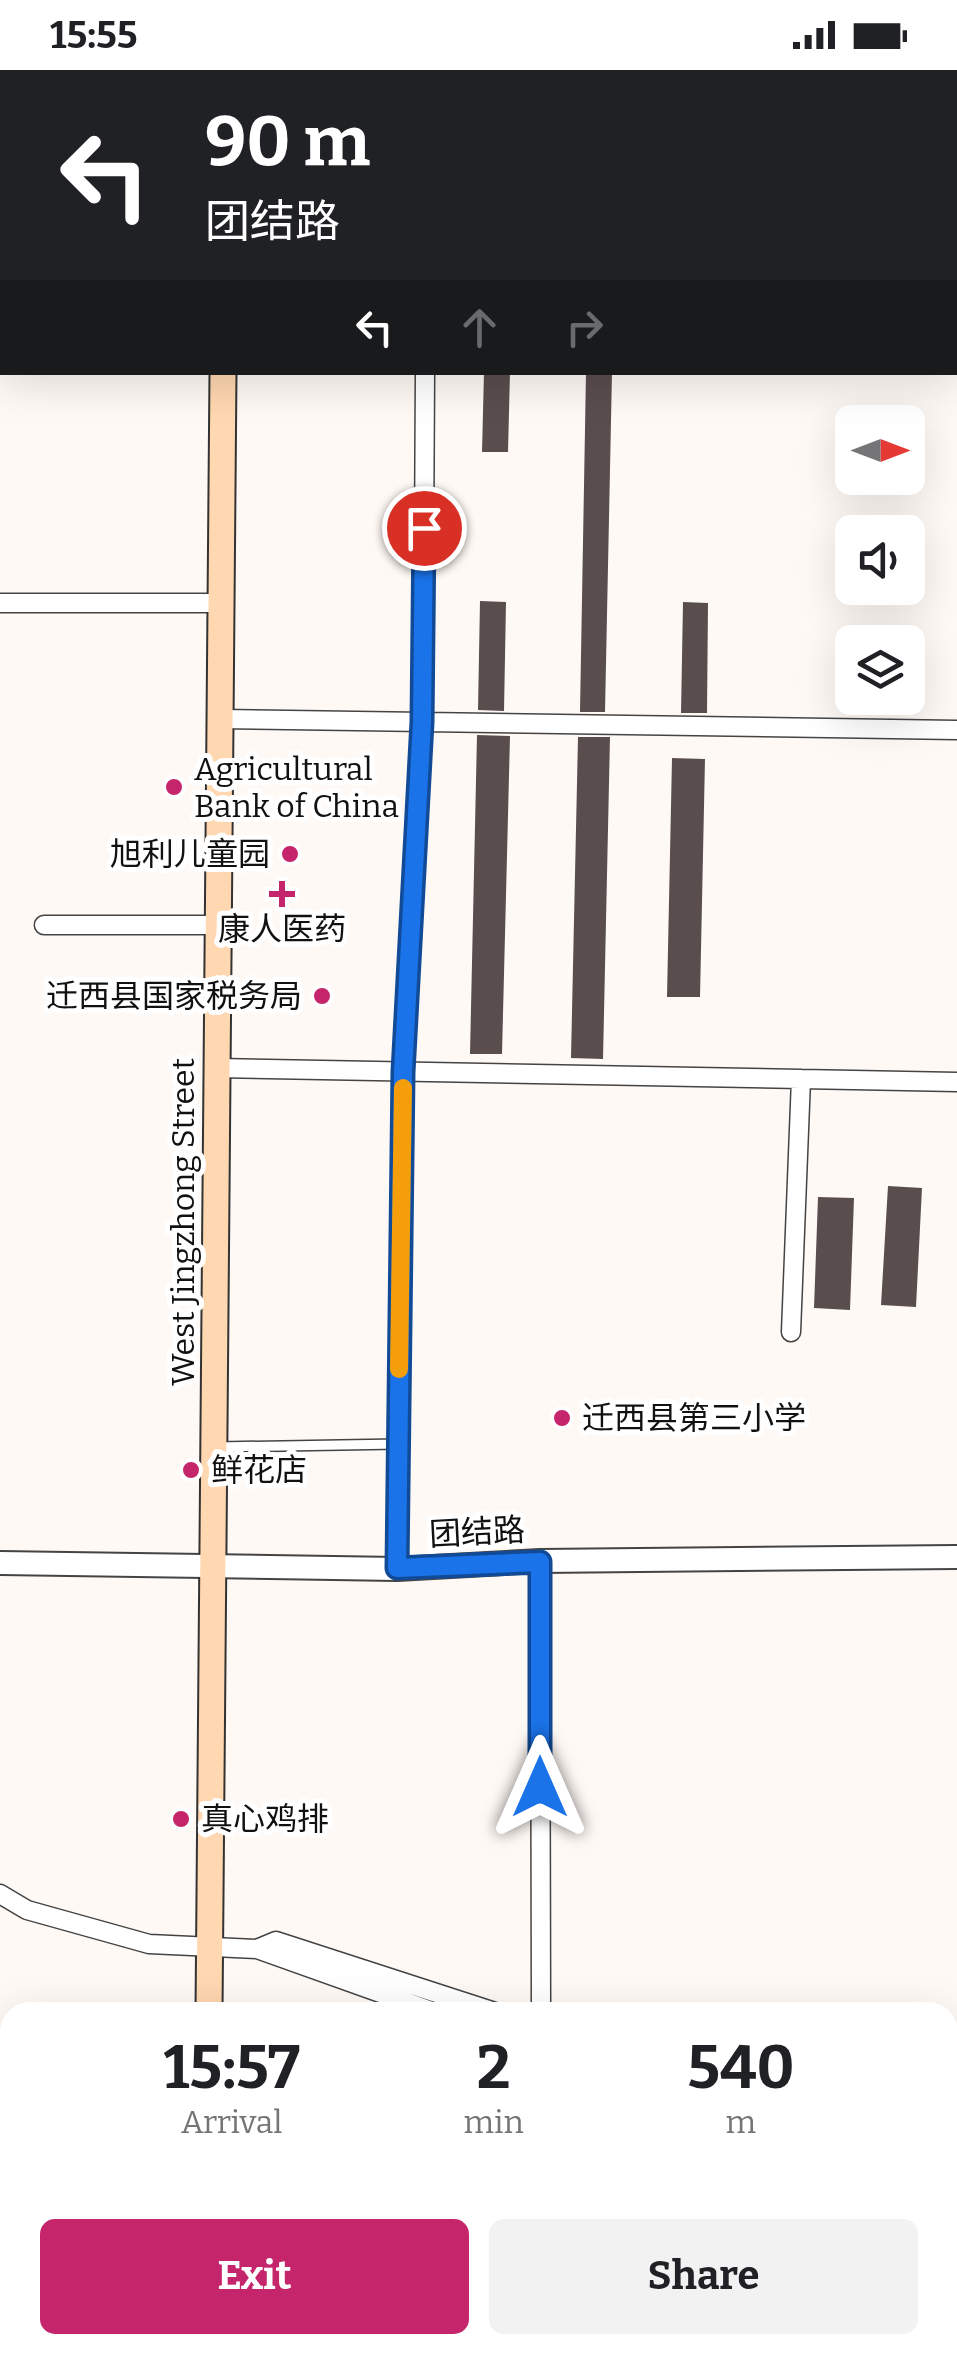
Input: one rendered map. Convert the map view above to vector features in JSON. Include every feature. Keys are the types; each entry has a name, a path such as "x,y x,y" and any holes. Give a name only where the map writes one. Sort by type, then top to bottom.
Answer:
{"main road":[{"name":"West Jingzhong Street","path":"209,2002 223,375"}],"street":[{"path":"397,1568 403,1072 422,722 425,375"},
{"path":"0,603 221,603"},
{"path":"220,719 957,730"},
{"path":"44,925 218,925"},
{"path":"217,1068 957,1082"},
{"path":"791,1332 801,1079"},
{"name":"团结路","path":"0,1563 213,1569 397,1568 540,1562 957,1557"},
{"path":"540,1562 541,2002"},
{"path":"0,1894 27,1910 149,1944 258,1949 406,2002"},
{"path":"258,1949 276,1940 465,2002"}],"lane":[{"path":"214,1447 398,1444"}],"building":[{"path":"484,375 510,375 508,452 482,452"},
{"path":"586,375 612,375 605,712 580,712"},
{"path":"480,601 506,602 504,711 478,710"},
{"path":"683,602 708,603 707,713 681,713"},
{"path":"477,735 510,736 502,1054 470,1054"},
{"path":"578,737 610,737 603,1059 571,1058"},
{"path":"672,758 705,759 700,997 667,997"},
{"path":"888,1186 922,1188 916,1307 881,1305"},
{"path":"818,1197 854,1198 850,1310 814,1308"}],"slow traffic":[{"path":"399,1369 403,1088"}],"place":[{"name":"Agricultural Bank of China","path":"174,787"},
{"name":"旭利儿童园","path":"290,854"},
{"name":"康人医药","path":"282,894"},
{"name":"迁西县国家税务局","path":"322,996"},
{"name":"迁西县第三小学","path":"562,1418"},
{"name":"鲜花店","path":"191,1470"},
{"name":"真心鸡排","path":"181,1819"}],"route":[{"path":"424,528 422,722 403,1072 397,1568 540,1562 540,1787"}]}
